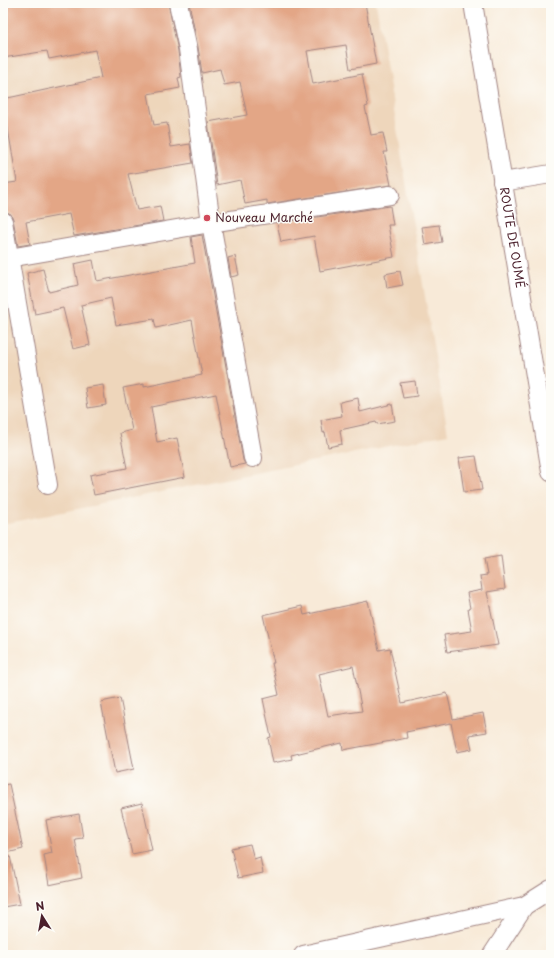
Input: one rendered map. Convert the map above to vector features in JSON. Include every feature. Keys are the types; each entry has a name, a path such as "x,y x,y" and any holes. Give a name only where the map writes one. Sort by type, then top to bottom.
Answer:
{"street":[{"path":"178,3 188,49 211,224 253,458"},
{"name":"ROUTE DE OUMÉ","path":"473,3 551,472"},
{"path":"502,182 551,174"},
{"path":"6,259 390,195"},
{"path":"3,221 6,259 48,485"},
{"path":"303,955 524,906 551,889"},
{"path":"492,955 524,906"}],"shaded area":[{"name":"Nouveau Marché","path":"3,3 376,3 448,434 3,524"}],"building":[{"path":"3,3 168,3 178,51 181,77 178,78 180,88 148,94 154,125 167,123 171,147 190,144 193,163 128,174 137,210 160,206 163,221 74,236 69,214 26,222 30,244 18,246 13,219 11,214 4,211 3,204 3,184 17,182 3,99 101,78 95,50 49,59 47,51 3,58"},
{"path":"189,3 365,3 376,64 350,69 346,45 307,51 313,84 362,74 368,106 365,107 371,135 383,133 387,152 384,152 391,185 267,204 267,200 245,204 240,180 217,185 208,122 247,115 240,82 224,85 220,69 202,73"},
{"path":"390,206 393,225 388,225 394,257 320,271 314,236 281,242 277,223"},
{"path":"439,225 442,242 425,245 422,227"},
{"path":"202,235 243,460 245,464 230,467 216,394 151,407 157,442 177,438 185,477 94,495 90,475 127,468 120,433 132,430 123,388 144,384 144,387 202,375 192,320 156,328 154,319 116,325 111,298 81,305 90,345 73,349 63,308 35,314 27,273 43,269 49,292 78,285 74,264 93,260 97,281 195,263 191,237"},
{"path":"235,256 239,275 231,277 228,258"},
{"path":"400,271 403,285 387,288 385,274"},
{"path":"415,381 417,396 403,398 400,383"},
{"path":"103,385 106,405 88,408 85,388"},
{"path":"358,398 360,412 392,404 395,421 377,424 376,422 340,430 342,444 328,447 325,432 323,433 321,420 342,416 340,402"},
{"path":"476,456 482,490 464,492 459,458"},
{"path":"501,556 505,589 487,592 498,645 447,652 444,635 472,631 467,593 482,590 480,576 487,575 484,559"},
{"path":"368,601 379,650 390,648 402,703 447,693 453,719 483,713 487,732 469,735 472,749 457,752 451,723 406,732 407,738 343,750 342,743 291,755 292,759 273,763 268,738 271,737 263,699 279,695 272,663 274,663 263,615 302,606 304,615","holes":["353,666 362,711 328,716 319,674"]},
{"path":"120,698 134,769 115,773 101,702"},
{"path":"9,784 23,849 3,854 3,785"},
{"path":"142,803 152,850 132,854 121,808"},
{"path":"79,814 83,838 75,839 82,878 49,885 44,855 52,853 46,820"},
{"path":"250,844 254,859 260,857 263,873 238,878 231,848"},
{"path":"10,856 20,904 3,907 3,857"}],"place":[{"name":"Nouveau Marché","path":"207,218"}]}
